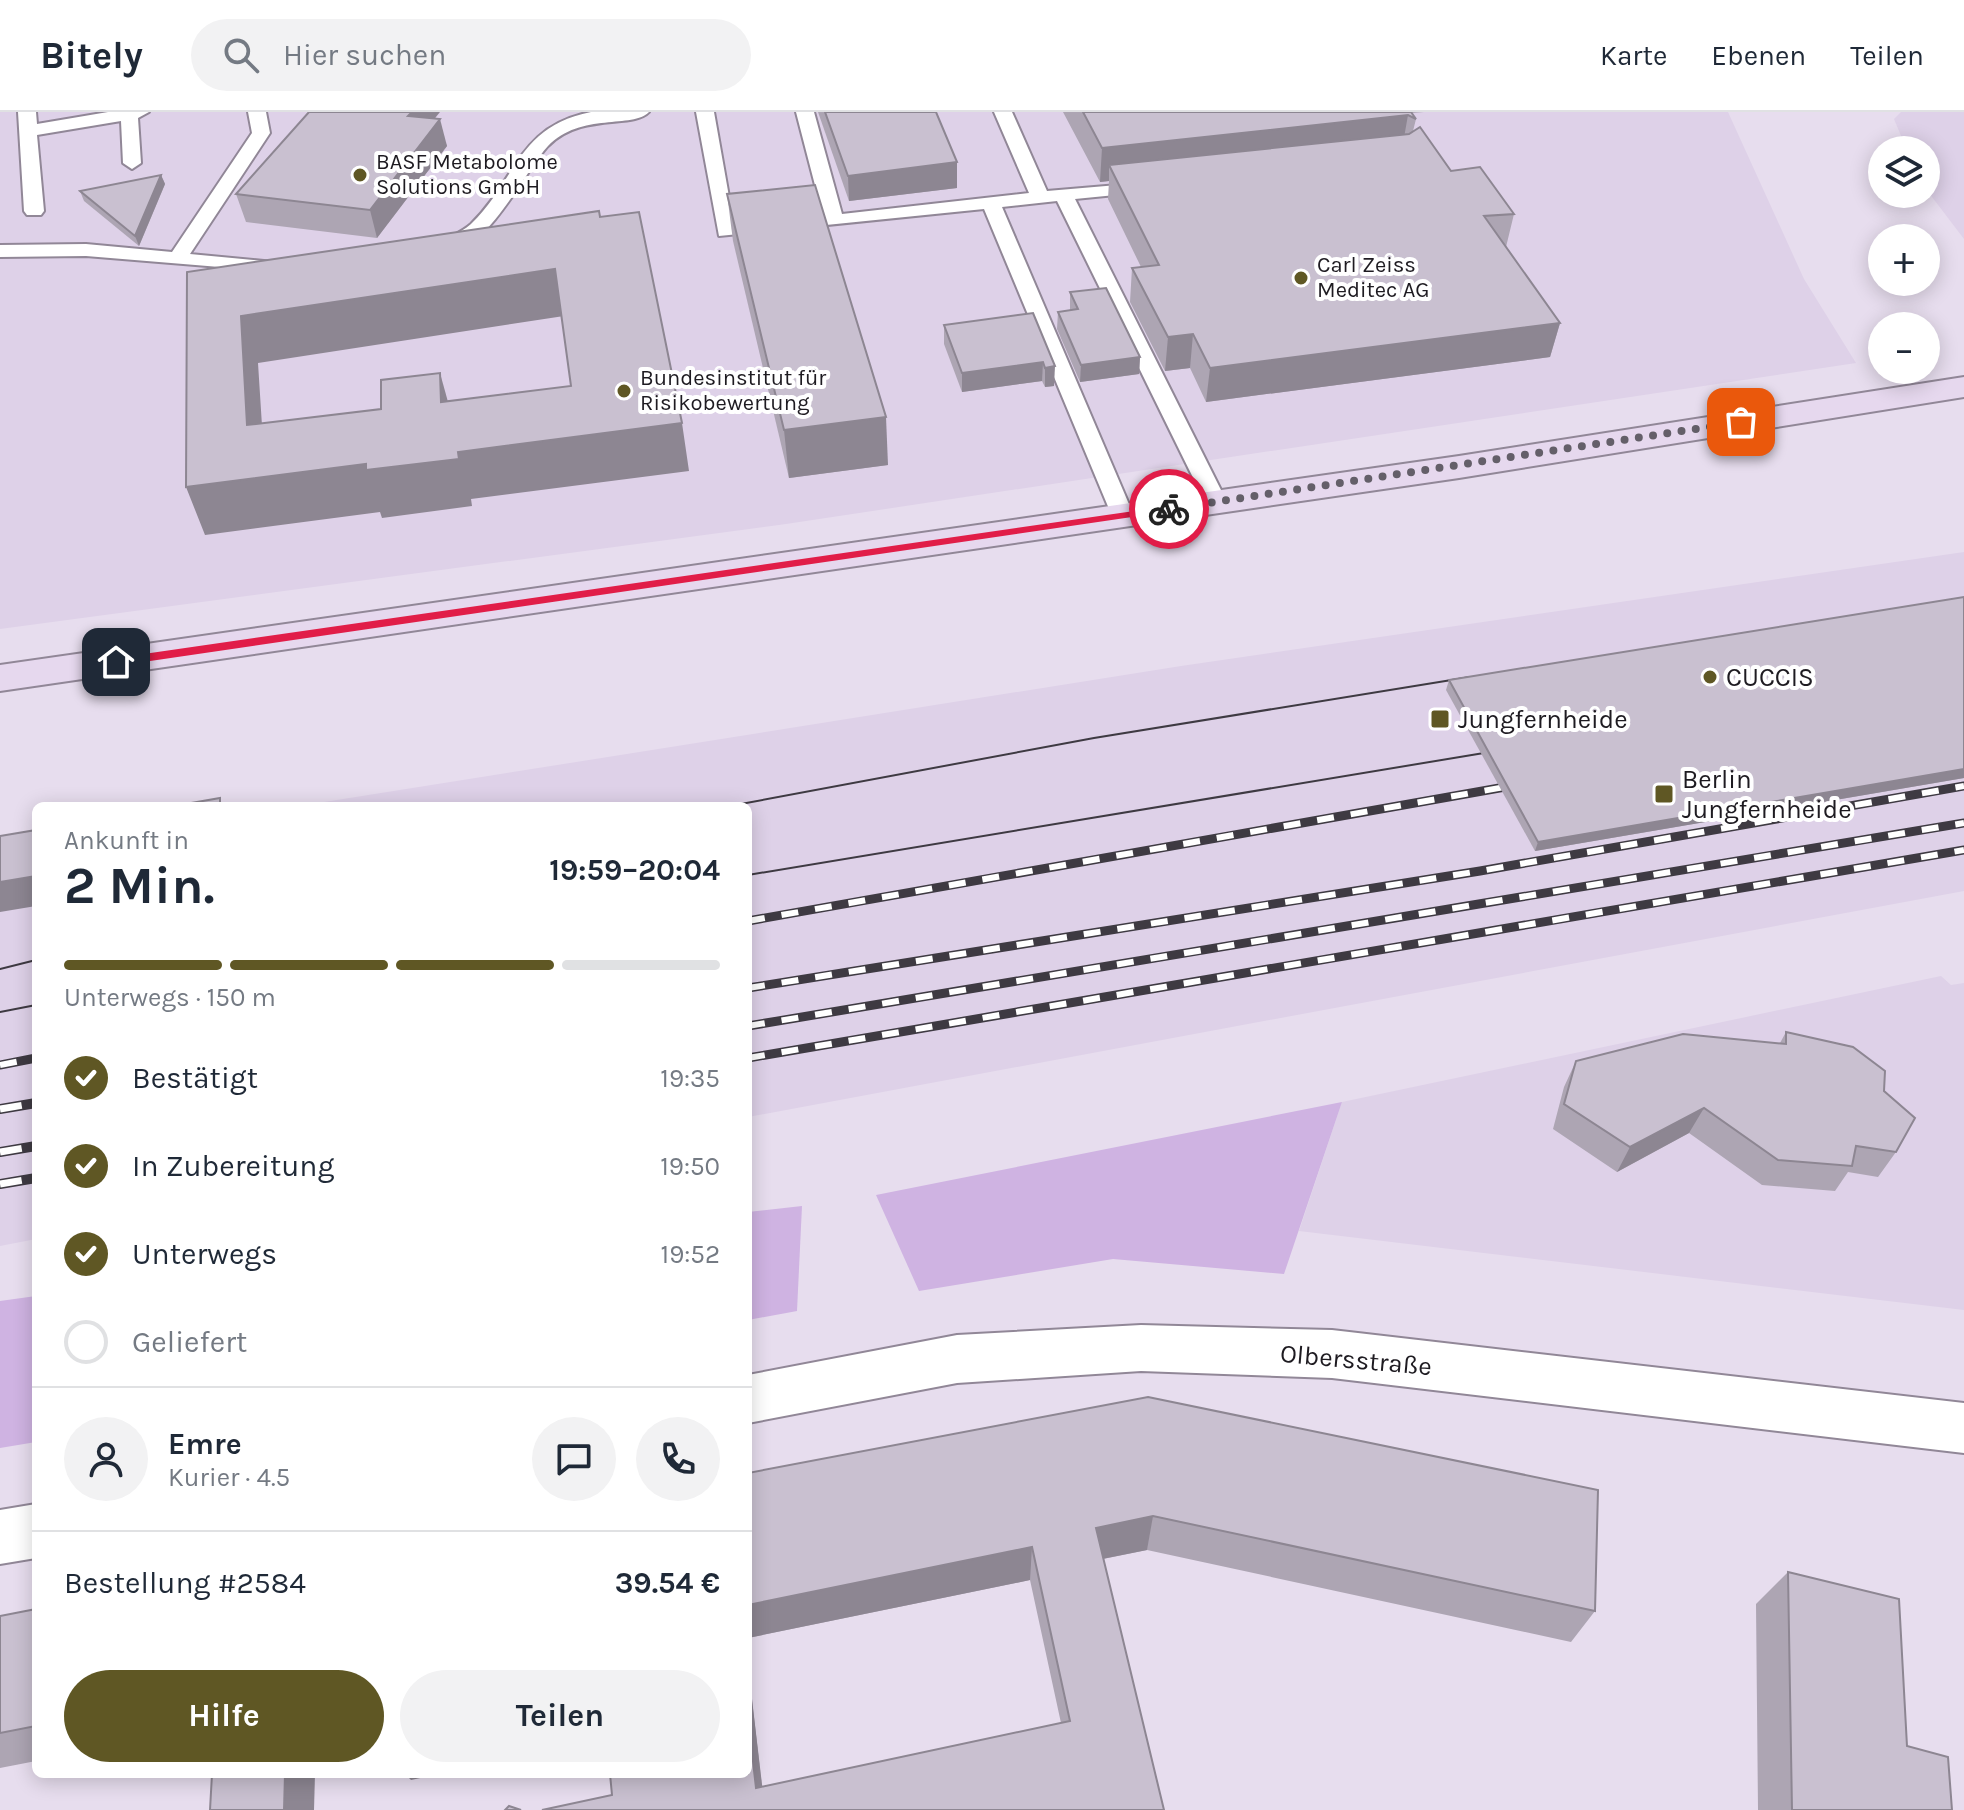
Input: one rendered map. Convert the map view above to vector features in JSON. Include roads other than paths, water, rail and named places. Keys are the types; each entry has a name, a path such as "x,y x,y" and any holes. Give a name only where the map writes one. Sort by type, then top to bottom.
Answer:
{"main road":[{"path":"0,678 1459,467 1964,387"}],"street":[{"name":"Olbersstraße","path":"752,1398 957,1359 1141,1348 1332,1354 1964,1428"},
{"path":"0,1537 32,1532"}],"lane":[{"path":"178,258 261,133 257,112"},
{"path":"429,252 458,245 479,225 535,150 560,126 640,112"},
{"path":"705,112 726,232 1171,184"},
{"path":"805,112 834,221"},
{"path":"1003,112 1216,502"},
{"path":"34,211 28,121 133,113 132,163"},
{"path":"991,203 1123,516"},
{"path":"0,251 86,250 292,270"}],"tram line":[{"path":"751,802 1094,738 1470,677"},
{"path":"752,874 1502,750"},
{"path":"0,969 32,961"},
{"path":"0,1012 32,1006"}],"railway":[{"path":"752,920 1522,784"},
{"path":"752,987 1480,871 1964,786"},
{"path":"752,1025 1964,823"},
{"path":"752,1057 1964,850"},
{"path":"0,1065 32,1059"},
{"path":"0,1109 32,1104"},
{"path":"0,1152 32,1147"},
{"path":"0,1184 32,1179"}],"place":[{"name":"BASF Metabolome Solutions GmbH","path":"360,175"},
{"name":"Carl Zeiss Meditec AG","path":"1301,278"},
{"name":"Bundesinstitut für Risikobewertung","path":"624,391"},
{"name":"CUCCIS","path":"1710,677"},
{"name":"Jungfernheide","path":"1440,719"},
{"name":"Berlin Jungfernheide","path":"1664,794"}]}
